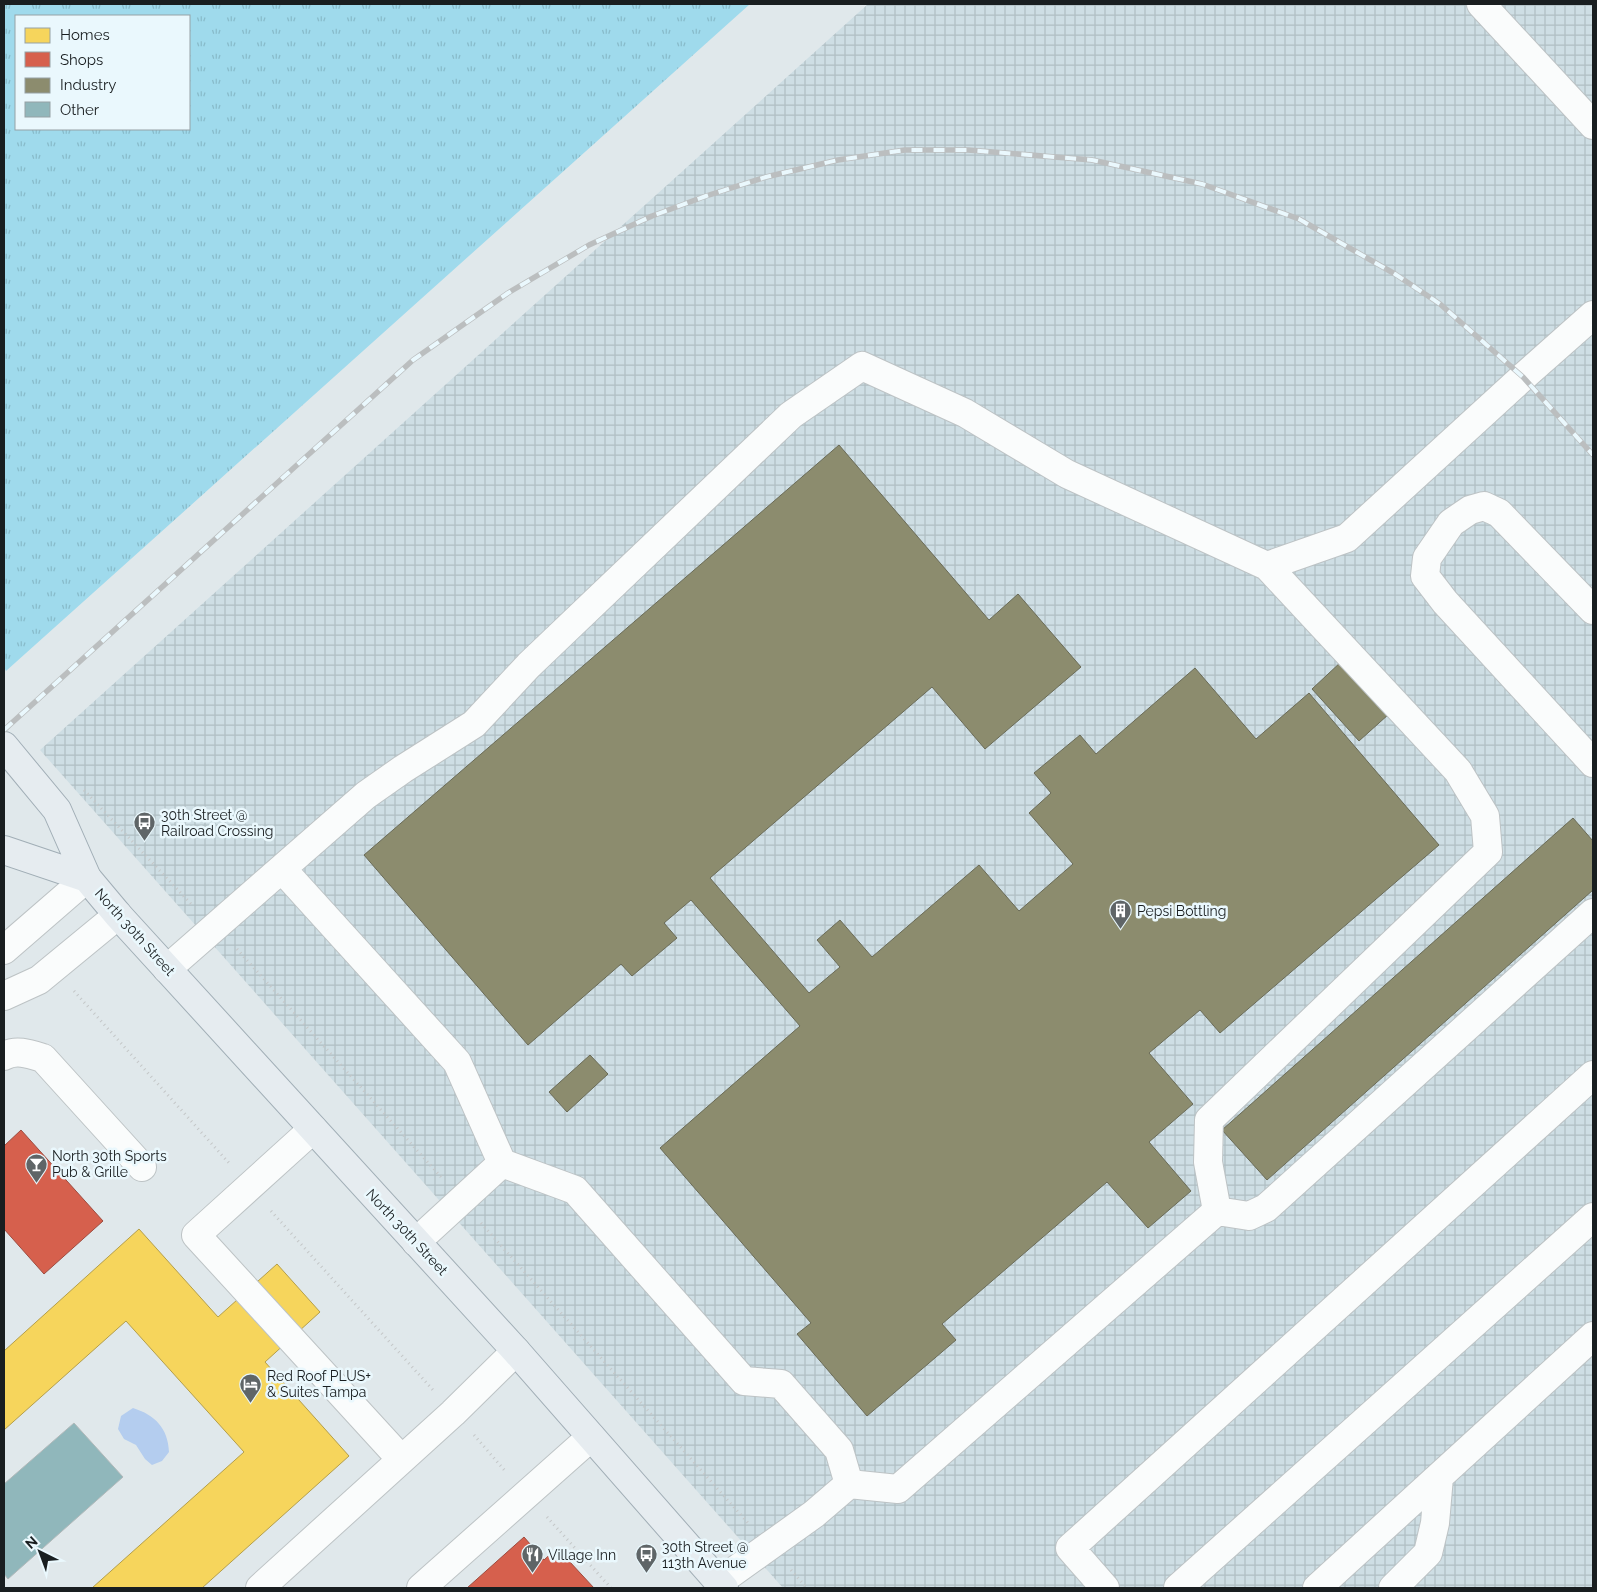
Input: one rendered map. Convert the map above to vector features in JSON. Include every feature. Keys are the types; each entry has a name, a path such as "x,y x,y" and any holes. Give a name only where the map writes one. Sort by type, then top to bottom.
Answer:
{"main road":[{"name":"North 30th Street","path":"4,746 56,810 87,878 118,915 516,1350 721,1585"},
{"name":"North 30th Street","path":"4,850 87,878"}],"lane":[{"path":"1481,4 1593,125"},
{"path":"1267,566 1347,538 1593,315"},
{"path":"167,969 366,795 474,724 529,665 791,415 862,366 965,413 1067,474 1267,566 1458,771 1486,816 1488,852 1210,1120 1208,1162 1217,1211"},
{"path":"1593,610 1499,513 1484,506 1470,510 1451,522 1427,558 1425,576 1445,602 1593,763"},
{"path":"282,869 457,1062 502,1163 575,1190 744,1381 781,1384 839,1450 849,1484"},
{"path":"4,950 87,878"},
{"path":"721,1585 769,1546 814,1514 849,1484 898,1489 1217,1211 1249,1216 1266,1208 1593,913"},
{"path":"4,996 39,980 118,915"},
{"path":"4,1056 28,1053 43,1058 142,1167"},
{"path":"1105,1588 1070,1548 1593,1075"},
{"path":"313,1129 196,1235 401,1459"},
{"path":"416,1242 502,1163"},
{"path":"1178,1588 1593,1217"},
{"path":"1317,1588 1593,1336"},
{"path":"260,1588 453,1413 516,1350"},
{"path":"421,1588 528,1495 591,1437"},
{"path":"1393,1588 1428,1553 1435,1523 1439,1477"}],"path":[{"path":"80,785 198,912 240,952 807,1588"},
{"path":"53,968 612,1588"}],"shaded area":[{"path":"868,4 1593,4 1593,1588 783,1588 40,750"},
{"path":"133,1408 148,1414 163,1429 169,1452 162,1461 152,1465 145,1459 136,1445 124,1439 118,1429 121,1416"}],"green space":[{"path":"4,4 750,4 6,671 4,667"}],"building: Homes":[{"name":"Red Roof PLUS+ & Suites Tampa","path":"139,1229 218,1317 277,1264 320,1312 265,1362 349,1456 202,1588 92,1588 244,1452 126,1321 4,1430 4,1351"}],"building: Shops":[{"name":"North 30th Sports Pub & Grille","path":"21,1130 103,1221 44,1274 4,1229 4,1146"},
{"name":"Village Inn","path":"524,1537 544,1560 557,1548 594,1588 467,1588"}],"building: Industry":[{"name":"Pepsi Bottling","path":"839,445 989,620 1018,594 1081,667 985,749 932,687 710,878 809,993 840,967 817,940 840,920 872,957 979,865 1019,911 1073,864 1029,813 1051,793 1034,773 1080,735 1096,754 1195,668 1256,739 1309,693 1439,845 1220,1033 1200,1010 1149,1053 1193,1104 1149,1142 1191,1191 1148,1228 1107,1182 942,1324 956,1340 867,1416 797,1334 811,1323 660,1148 800,1026 691,900 664,923 677,938 632,976 621,964 528,1045 364,855"},
{"path":"1342,661 1389,714 1359,741 1312,689"},
{"path":"1573,818 1593,841 1593,890 1267,1180 1222,1130"},
{"path":"590,1055 608,1074 567,1112 549,1092"}],"building: Other":[{"path":"74,1423 123,1477 8,1579 4,1574 4,1484"}],"railway":[{"path":"4,730 413,360 508,293 589,245 652,216 766,177 838,160 905,150 968,150 1092,160 1202,184 1299,219 1395,274 1440,304 1523,377 1593,455"}],"place":[{"name":"30th Street @ Railroad Crossing","path":"145,842"},
{"name":"Pepsi Bottling","path":"1121,930"},
{"name":"North 30th Sports Pub & Grille","path":"36,1183"},
{"name":"Red Roof PLUS+ & Suites Tampa","path":"251,1403"},
{"name":"Village Inn","path":"532,1574"},
{"name":"30th Street @ 113th Avenue","path":"646,1574"}]}
